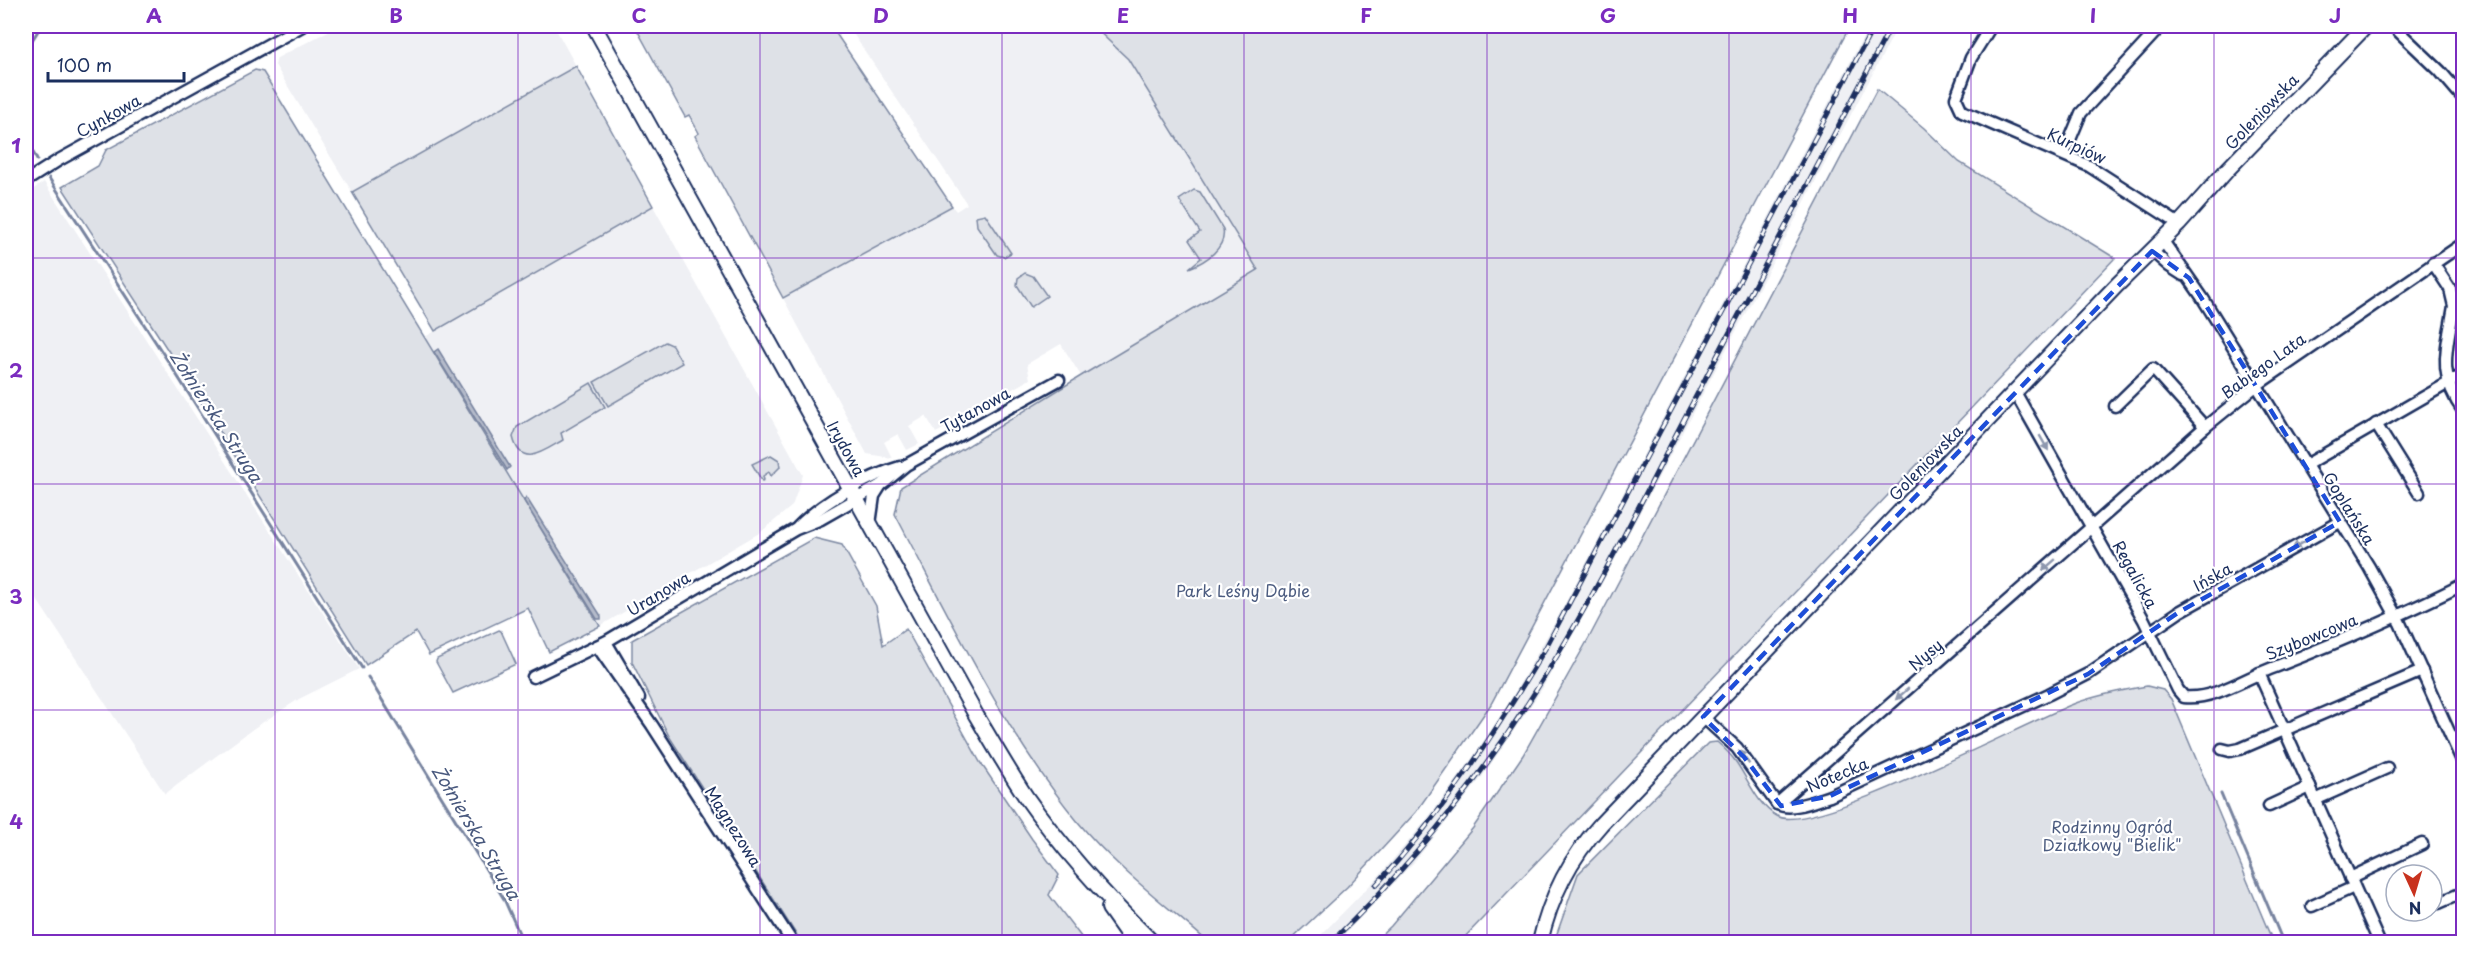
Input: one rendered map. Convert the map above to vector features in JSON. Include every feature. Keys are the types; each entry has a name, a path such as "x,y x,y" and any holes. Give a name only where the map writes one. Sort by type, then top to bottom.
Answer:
{"street":[{"name":"Cynkowa","path":"26,182 59,160 302,26"},
{"name":"Irydowa","path":"594,26 870,525 1010,772 1043,820 1088,876 1133,942"},
{"name":"Kurpiów","path":"1991,26 1971,58 1956,98 1957,105 1970,115 2101,172 2179,224"},
{"path":"2064,154 2081,113 2161,26"},
{"name":"Goleniowska","path":"1540,942 1553,898 1581,848 1601,824 2163,241 2228,169 2366,26"},
{"path":"2393,26 2440,71 2463,99"},
{"name":"Goplańska","path":"2163,241 2258,385 2369,567 2397,617 2463,765"},
{"name":"Babiego Lata","path":"2093,527 2205,427 2258,385 2463,243"},
{"name":"Goplańska","path":"2152,251 2169,266 2188,278"},
{"path":"2433,263 2454,296 2446,361 2447,382 2463,412"},
{"path":"2115,406 2153,369 2205,427"},
{"path":"2306,465 2463,374"},
{"name":"Tytanowa","path":"870,525 874,496 884,483 906,465 1059,380"},
{"name":"Regalicka","path":"1977,726 2088,674 2149,631 2093,527 2015,392"},
{"path":"2376,424 2419,493"},
{"name":"Tytanowa","path":"854,495 884,472 906,465"},
{"name":"Tytanowa","path":"854,495 884,483"},
{"name":"Uranowa","path":"533,677 601,644 796,529 806,518 854,495"},
{"name":"Ińska","path":"2149,631 2210,594 2340,522"},
{"name":"Nysy","path":"1777,804 2093,527"},
{"name":"Szybowcowa","path":"2149,631 2184,697 2192,698 2208,694 2397,617 2463,584"},
{"name":"Magnezowa","path":"601,644 628,677 652,725 792,942"},
{"path":"2222,748 2234,751 2422,672"},
{"path":"2259,673 2377,942"},
{"path":"1703,717 1737,748 1777,804"},
{"name":"Notecka","path":"1777,804 1786,807 1800,805 1830,796 1977,726"},
{"path":"2315,800 2387,768"},
{"path":"2269,806 2310,787"},
{"path":"2312,906 2422,844"},
{"name":"Irydowa","path":"1088,876 1152,942"},
{"path":"2444,901 2463,892"}],"highlighted area":[{"path":"2152,251 2189,278 2340,522 2179,612 2088,674 1830,796 1781,806 1744,757 1703,717"}],"shaded area":[{"path":"338,26 554,26 576,66 352,192 275,65 277,58"},
{"path":"848,26 1093,26 1128,59 1258,270 1081,376 1061,344 1027,364 1030,379 936,433 926,416 909,426 919,444 907,450 898,434 884,442 892,458 867,454 783,298 952,206 956,211 967,204"},
{"path":"1869,26 1898,26 1613,563 1542,689 1482,777 1415,861 1337,942 1314,942 1377,878 1423,824 1504,711 1559,615"},
{"path":"44,182 359,669 299,699 254,728 165,794 26,583 26,194"},
{"path":"653,206 803,475 792,506 761,532 600,626 423,338"}],"green space":[{"path":"635,26 831,26 952,206 783,298 695,136 699,133 689,115 685,117"},
{"name":"Park Leśny Dąbie","path":"1093,26 1850,26 1491,704 1416,812 1347,887 1288,942 1208,942 1124,870 1092,839 1051,786 1001,711 895,514 901,487 1258,270 1128,59"},
{"path":"576,66 653,206 435,331 352,192"},
{"path":"255,70 263,72 600,626 549,652 528,608 429,655 416,632 366,665 184,375 62,187 98,166 106,150"},
{"path":"1877,89 1924,128 1959,162 2115,258 1460,942 1374,942 1391,926 1473,828 1523,755 1590,636"},
{"path":"1194,190 1200,192 1223,229 1223,236 1222,242 1214,253 1189,268 1201,258 1189,240 1200,232 1179,200"},
{"path":"985,214 1011,253 1004,257 997,255 977,226 976,216"},
{"path":"1025,273 1033,276 1047,296 1031,307 1017,285 1018,278"},
{"path":"665,342 672,345 682,363 608,406 594,382"},
{"path":"591,383 605,407 561,433 563,440 549,448 534,455 522,453 513,437 517,427"},
{"path":"771,455 779,460 780,467 771,476 769,472 763,476 762,481 752,464"},
{"path":"814,538 842,545 876,606 883,645 906,629 980,762 1059,875 1049,895 1085,942 801,942 669,736 632,662 632,640"},
{"path":"499,630 516,664 453,693 436,662 437,659"},
{"name":"Rodzinny Ogród Działkowy \"Bielik\"","path":"2147,686 2163,690 2171,699 2273,942 1554,942 1578,874 1708,743 1717,742 1730,754 1770,812 1777,816 1798,818 1832,810 1875,794 2076,703"}],"water":[{"path":"438,349 510,467 507,470 434,352"},
{"path":"526,497 601,619 597,619 524,501"}],"waterway":[{"name":"Żołnierska Struga","path":"26,50 41,26"},
{"name":"Żołnierska Struga","path":"26,139 37,160"},
{"name":"Żołnierska Struga","path":"49,178 362,668"},
{"name":"Żołnierska Struga","path":"368,677 504,899 523,942"},
{"path":"2221,794 2283,942"}],"railway":[{"path":"1376,885 1424,829 1467,771 1508,710 1546,647 1874,26"},
{"path":"1331,942 1387,885 1440,825 1488,761 1554,662 1612,559 1891,26"}]}
